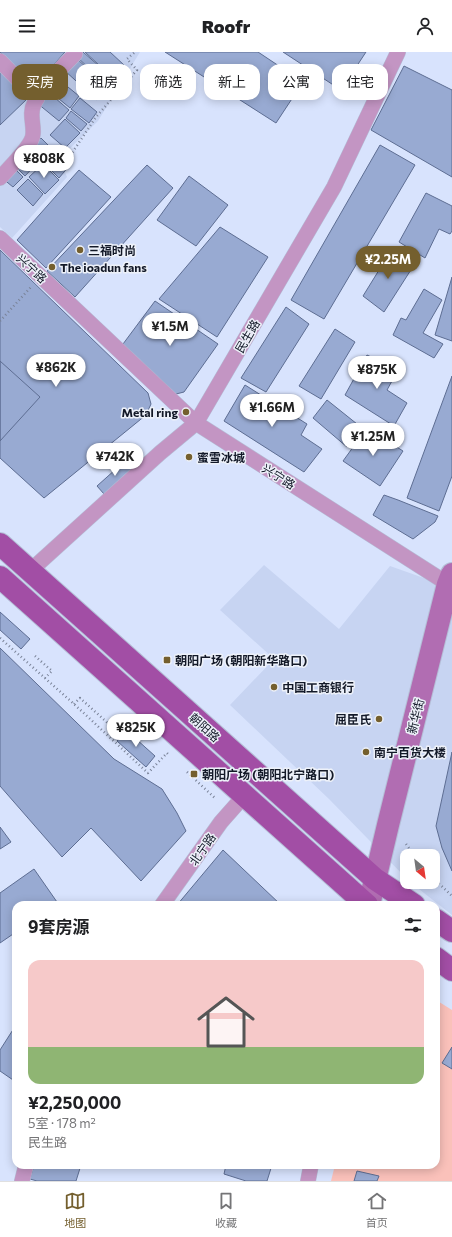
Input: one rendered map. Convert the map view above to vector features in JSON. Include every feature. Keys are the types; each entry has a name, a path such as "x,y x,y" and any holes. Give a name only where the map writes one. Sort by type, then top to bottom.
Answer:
{"main road":[{"name":"朝阳路","path":"0,544 375,879 408,901"},
{"name":"朝阳路","path":"0,577 363,901"},
{"path":"440,923 452,931"},
{"path":"440,961 452,970"}],"street":[{"path":"66,64 75,54 75,52"},
{"name":"民生路","path":"30,571 160,453 196,423 334,187 398,52"},
{"path":"0,61 12,73"},
{"path":"0,178 22,154 34,136 31,112 33,104 36,100"},
{"name":"兴宁路","path":"0,238 196,423 451,581"},
{"name":"新华街","path":"369,901 451,581"},
{"name":"北宁路","path":"165,901 221,822 244,796"},
{"path":"22,1181 25,1169"},
{"path":"308,1181 311,1169"}],"path":[{"path":"68,159 96,117 137,70 127,60 135,52"},
{"path":"0,321 41,277"},
{"path":"0,638 74,704 148,774 167,753 172,758"},
{"path":"34,656 52,671 45,678"},
{"path":"74,704 80,698 121,736"},
{"path":"183,769 216,799"},
{"path":"406,844 410,849"},
{"path":"440,885 452,896"}],"shaded area":[{"path":"0,52 140,52 132,65 76,64 76,100 111,100 98,121 59,159 67,177 12,238 0,227"},
{"name":"南宁百货大楼","path":"264,565 339,629 390,566 452,588 452,915 440,906 440,901 434,901 419,889 440,889 440,849 400,849 400,872 329,799 230,705 274,659 220,610"},
{"path":"440,1002 452,1010 452,1181 331,1181 334,1169 440,1169"}],"building":[{"path":"0,52 65,52 54,64 12,64"},
{"path":"79,52 83,52 97,64 84,64 76,56"},
{"path":"85,52 110,52 123,64 98,64"},
{"path":"165,52 258,52 276,64 268,64 268,100 291,100 276,123 240,100 260,100 260,64 204,64 204,77 196,72 196,64 184,64"},
{"path":"283,52 366,52 358,64 332,64 332,84 324,79 324,64 301,64"},
{"path":"76,58 83,64 76,64 76,81 68,74 68,66"},
{"path":"404,66 452,90 452,177 371,130 386,100 388,100 388,97"},
{"path":"0,67 12,80 12,100 26,100 0,125"},
{"path":"68,87 76,94 76,100 70,108 60,100 68,100"},
{"path":"40,100 57,100 69,110 59,121 37,103"},
{"path":"78,100 82,100 97,112 89,123 71,109"},
{"path":"71,111 87,124 81,131 66,118"},
{"path":"65,119 80,133 65,148 50,135"},
{"path":"41,138 51,148 40,159 30,149"},
{"path":"380,145 415,165 324,319 291,300"},
{"path":"54,151 69,166 59,178 43,162"},
{"path":"28,152 39,161 25,176 15,166"},
{"path":"43,164 59,180 45,194 29,177"},
{"path":"147,165 173,188 75,297 47,271"},
{"path":"13,167 23,177 13,187 2,178"},
{"path":"79,170 111,197 46,268 17,240"},
{"path":"189,176 228,205 196,246 157,220"},
{"path":"28,179 43,194 33,206 17,190"},
{"path":"426,193 452,206 452,231 450,234 439,229 425,258 399,242"},
{"path":"220,227 268,257 217,337 159,299"},
{"path":"392,249 414,265 384,312 363,296"},
{"path":"0,250 148,393 151,404 146,415 44,498 0,458"},
{"path":"452,277 452,341 435,335"},
{"path":"424,289 442,300 423,333 443,344 434,358 393,335 401,318 406,320"},
{"path":"155,301 218,344 184,392 176,394 123,344"},
{"path":"286,307 309,324 266,392 241,378"},
{"path":"335,329 355,342 321,399 299,386"},
{"path":"367,355 398,370 387,390 407,403 394,426 345,395"},
{"path":"0,361 40,397 0,441"},
{"path":"452,376 452,476 439,511 407,498"},
{"path":"245,385 307,424 301,435 322,449 304,472 224,421"},
{"path":"327,400 362,428 347,447 313,418"},
{"path":"367,428 403,451 380,486 343,461"},
{"path":"126,460 133,468 104,494 97,486"},
{"path":"384,495 438,516 435,522 413,539 373,515"},
{"path":"0,612 30,639 21,649 0,630"},
{"path":"0,648 114,759 162,789 177,813 186,831 141,881 91,828 62,857 0,786"},
{"path":"126,730 155,756 146,767 117,741"},
{"path":"452,752 452,871 442,848 436,826"},
{"path":"0,827 11,842 0,849"},
{"path":"223,850 277,901 180,901"},
{"path":"34,869 56,901 12,901 12,935 0,943 0,893"},
{"path":"12,1031 12,1079 0,1071 0,1050"},
{"path":"452,1047 452,1069 442,1063"},
{"path":"33,1169 80,1169 76,1181 37,1181 30,1179"},
{"path":"225,1169 271,1169 267,1181 246,1181 224,1174"},
{"path":"357,1171 379,1176 377,1181 354,1181"}],"place":[{"name":"三福时尚","path":"80,250"},
{"name":"The ioadun fans","path":"52,267"},
{"name":"Metal ring","path":"186,412"},
{"name":"蜜雪冰城","path":"189,457"},
{"name":"朝阳广场 (朝阳新华路口)","path":"167,660"},
{"name":"中国工商银行","path":"274,687"},
{"name":"屈臣氏","path":"379,719"},
{"name":"南宁百货大楼","path":"366,752"},
{"name":"朝阳广场 (朝阳北宁路口)","path":"194,774"}]}
